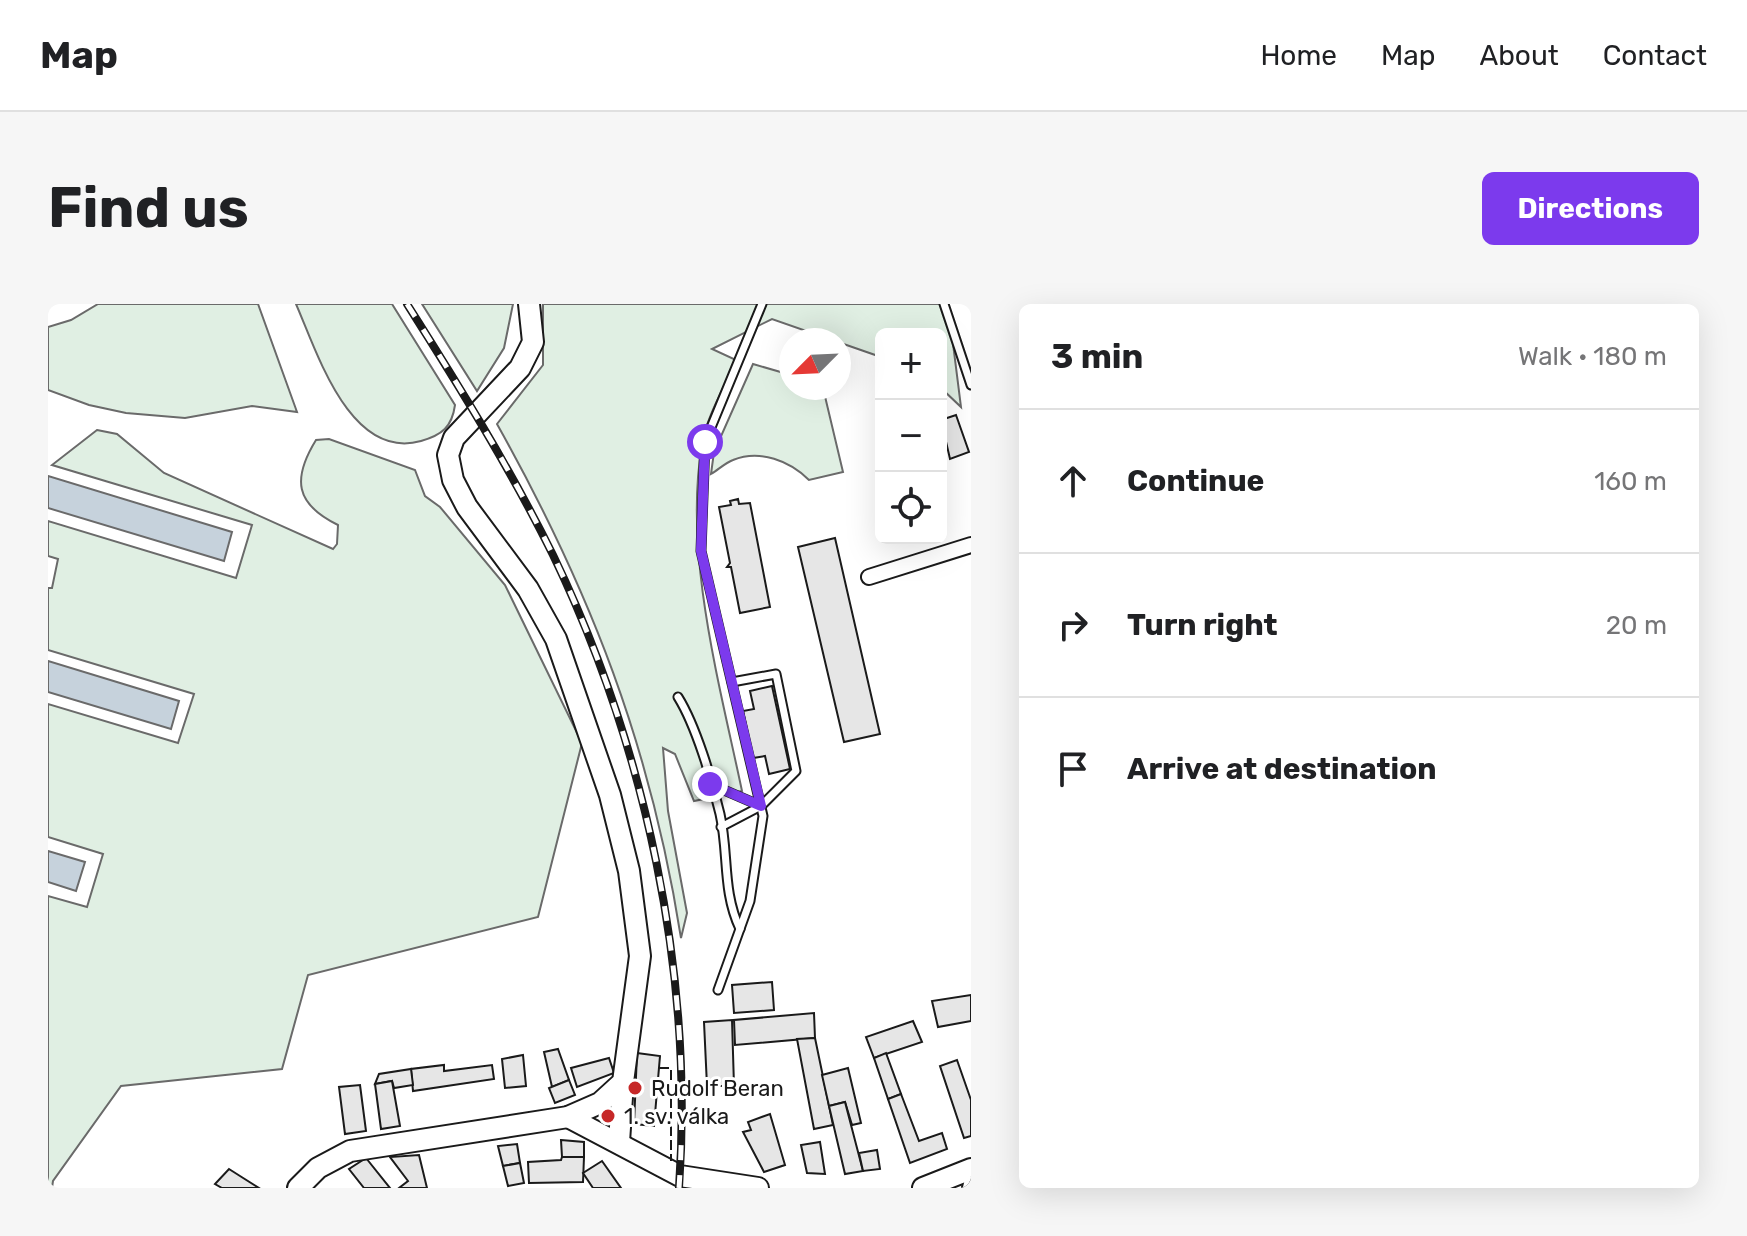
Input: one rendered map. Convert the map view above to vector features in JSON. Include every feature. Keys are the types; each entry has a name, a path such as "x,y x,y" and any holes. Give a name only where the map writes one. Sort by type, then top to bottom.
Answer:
{"street":[{"path":"529,304 533,342 520,368 454,438 448,455 453,480 467,507 528,589 556,639 610,795 629,871 640,956 623,1082 619,1142"},
{"path":"869,577 971,545"},
{"path":"298,1188 318,1168 350,1151 568,1117 600,1103 623,1082"},
{"path":"568,1117 680,1176 758,1188"},
{"path":"923,1188 971,1169"}],"lane":[{"path":"718,990 750,901 763,816 701,551 705,442 762,304"},
{"path":"944,304 971,385"},
{"path":"721,827 761,806 796,771 776,674 732,682"},
{"path":"678,697 691,718 710,784 721,827 728,905 740,929"},
{"path":"710,784 761,806"}],"green space":[{"path":"98,304 258,304 297,412 252,406 185,418 126,413 89,405 48,390 48,327 71,320"},
{"path":"296,304 392,304 455,405 448,424 440,433 421,441 396,443 374,435 356,419 340,398 326,374"},
{"path":"422,304 513,304 504,348 477,391"},
{"path":"543,304 948,304 961,407 947,394 947,328 875,328 875,355 851,347 851,328 798,328 772,319 712,349 736,360 704,434 697,487 697,530 707,619 742,791 694,801 675,754 663,748 668,811 687,913 681,938 653,801 613,672 561,548 497,424 543,365"},
{"path":"753,364 779,372 779,400 826,400 843,472 809,480 784,462 754,456 733,460 711,474 714,452"},
{"path":"97,430 117,434 164,473 333,549 337,544 338,525 313,508 302,489 303,467 316,440 329,439 415,470 425,496 440,507 505,585 582,743 538,917 308,975 282,1069 121,1086 53,1181 52,1188 48,1188 48,896 87,907 103,854 48,837 48,704 178,743 194,694 48,650 48,588 52,588 58,559 48,556 48,521 236,578 252,525 52,465"}],"shaded area":[{"path":"48,476 232,532 224,561 48,508"},
{"path":"48,661 179,701 171,729 48,692"},
{"path":"48,851 85,862 76,891 48,882"}],"building":[{"path":"956,415 969,452 950,459 947,446 947,418"},
{"path":"738,499 739,504 750,503 770,607 740,613 731,567 727,567 730,563 719,507 731,505 730,501"},
{"path":"835,538 880,734 844,742 798,547"},
{"path":"772,686 790,769 769,774 765,756 753,758 743,711 754,709 750,691"},
{"path":"772,982 774,1010 734,1013 732,985"},
{"path":"971,995 971,1021 938,1027 932,1001"},
{"path":"814,1013 815,1038 735,1045 734,1020"},
{"path":"732,1020 734,1086 707,1086 704,1022"},
{"path":"913,1021 922,1042 874,1058 866,1037"},
{"path":"815,1038 833,1125 814,1129 797,1039"},
{"path":"558,1049 569,1080 552,1087 544,1052"},
{"path":"637,1053 660,1056 654,1126 634,1124"},
{"path":"886,1053 901,1094 888,1099 874,1058"},
{"path":"523,1055 526,1086 505,1088 502,1059"},
{"path":"609,1058 614,1073 577,1087 571,1068"},
{"path":"957,1060 971,1100 971,1136 964,1138 940,1066"},
{"path":"444,1065 444,1071 492,1065 494,1079 413,1091 411,1069"},
{"path":"848,1068 861,1123 852,1125 845,1102 829,1106 822,1075"},
{"path":"411,1069 413,1085 394,1088 392,1081 375,1084 379,1074"},
{"path":"569,1080 575,1095 555,1103 549,1088"},
{"path":"392,1081 400,1126 381,1129 375,1084"},
{"path":"360,1085 366,1131 345,1134 339,1087"},
{"path":"901,1094 919,1141 942,1133 947,1149 910,1163 888,1099"},
{"path":"845,1102 863,1171 845,1174 829,1106"},
{"path":"770,1114 785,1165 764,1172 743,1132 751,1130 748,1122"},
{"path":"561,1140 584,1142 584,1157 562,1157"},
{"path":"820,1142 825,1174 807,1173 801,1145"},
{"path":"517,1144 520,1163 503,1166 498,1146"},
{"path":"877,1150 880,1169 863,1171 859,1153"},
{"path":"419,1155 427,1188 399,1188 408,1181 390,1157"},
{"path":"562,1157 584,1157 583,1182 529,1183 528,1162 561,1160"},
{"path":"366,1158 390,1188 364,1188 349,1169"},
{"path":"602,1161 621,1188 593,1188 583,1173"},
{"path":"520,1163 524,1183 508,1186 503,1166"},
{"path":"229,1169 259,1188 222,1188 215,1184"}],"railway":[{"path":"407,304 537,523 586,629 614,705 638,783 670,944 679,1026 682,1107 679,1188"}],"fence":[{"path":"659,1068 671,1068 671,1161"}],"place":[{"name":"Rudolf Beran","path":"635,1088"},
{"name":"1. sv. válka","path":"608,1116"}],"route":[{"path":"705,442 701,551 761,806 710,784"}]}
